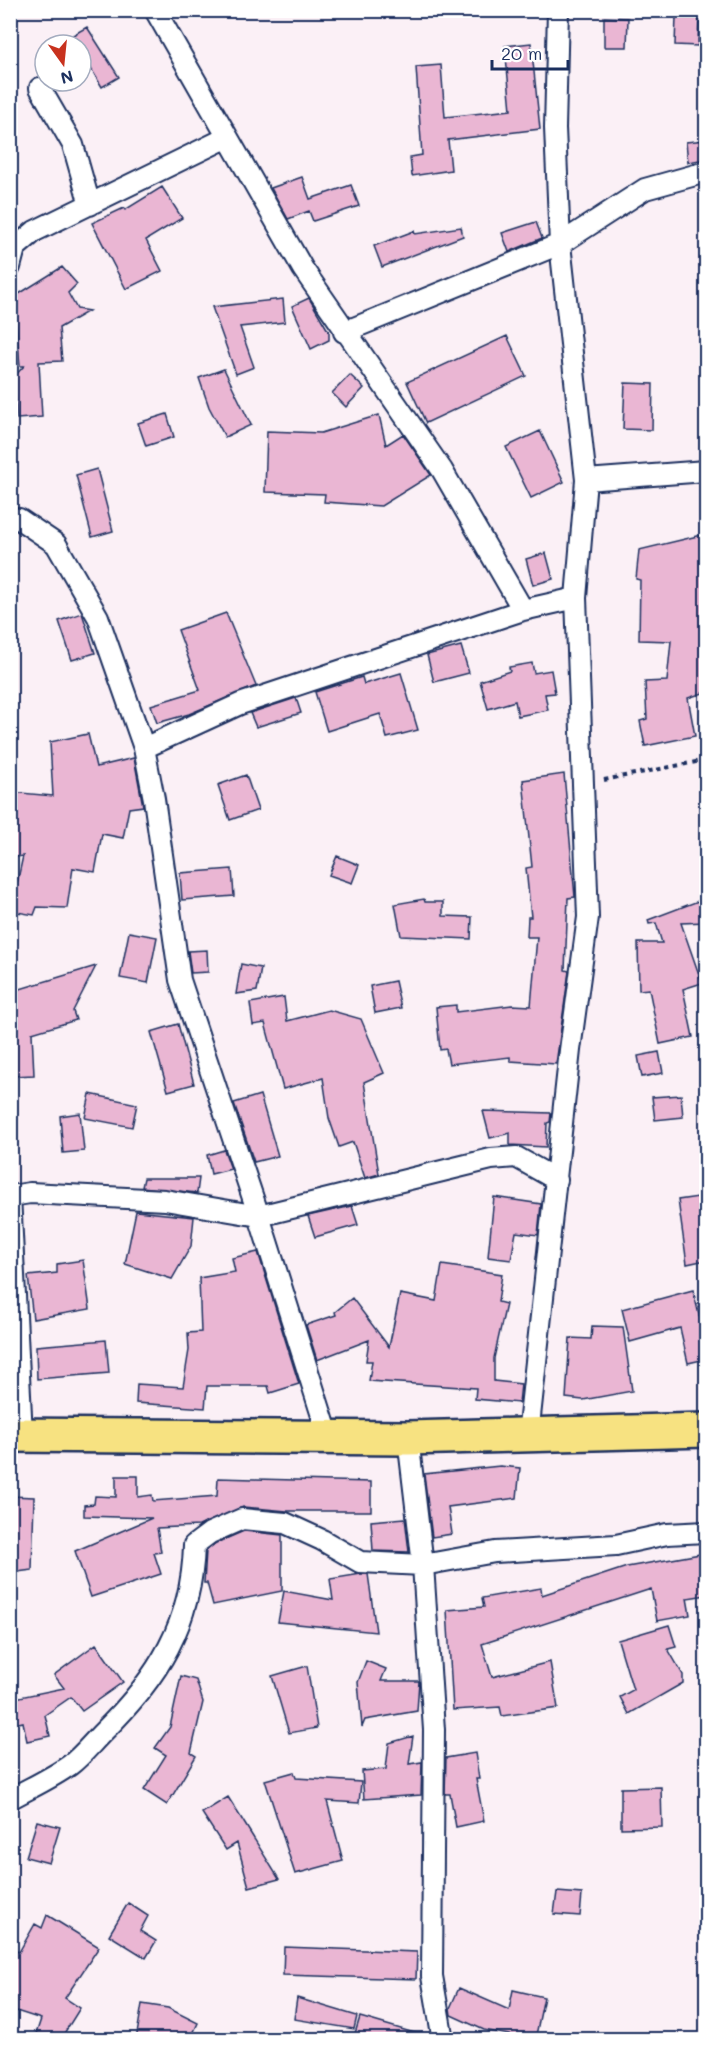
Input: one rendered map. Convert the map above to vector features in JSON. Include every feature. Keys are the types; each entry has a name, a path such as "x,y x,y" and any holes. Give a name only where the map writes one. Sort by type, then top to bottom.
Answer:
{"highway":[{"path":"16,1435 327,1435 408,1438 706,1430"}],"street":[{"path":"155,10 226,138 303,269 344,332 442,470 523,610"},
{"path":"528,1435 570,1050 588,917 576,598 586,480 560,244 555,128 558,10"},
{"path":"43,93 73,145 90,205"},
{"path":"10,267 15,248 35,231 226,138"},
{"path":"344,332 560,244 645,189 706,172"},
{"path":"586,480 706,471"},
{"path":"10,518 19,519 56,544 98,617 144,748 154,799 180,980 259,1216 327,1435"},
{"path":"144,748 240,704 523,610 576,598"},
{"path":"16,1435 11,1195 30,1193 165,1200 259,1216 446,1168 491,1159 516,1157 557,1180"},
{"path":"408,1438 423,1565 434,1730 432,1976 443,2040"},
{"path":"10,1799 70,1765 115,1720 156,1671 181,1622 193,1579 194,1545 210,1533 242,1519 285,1524 322,1540 360,1562 423,1565 495,1552 616,1545 667,1534 706,1532"}],"path":[{"path":"583,785 706,760"}],"building":[{"path":"604,17 628,18 627,47 604,47"},
{"path":"676,17 699,17 698,46 675,45"},
{"path":"87,27 91,33 76,33"},
{"path":"93,36 119,77 102,87 93,72"},
{"path":"531,43 540,129 448,140 451,170 412,176 410,157 422,155 416,67 441,65 445,117 511,110 505,46"},
{"path":"706,140 706,159 688,162 686,142"},
{"path":"302,177 310,199 351,185 359,206 313,221 309,211 288,219 271,188"},
{"path":"162,187 182,218 146,240 162,271 126,289 92,223 124,208 125,210"},
{"path":"536,222 542,238 509,252 502,233"},
{"path":"461,227 463,236 382,267 374,246 414,231 415,234"},
{"path":"62,267 77,284 68,293 77,309 89,311 59,328 62,361 39,362 42,417 17,419 15,388 11,380 24,366 20,366 14,297"},
{"path":"309,298 329,332 329,340 311,349 292,306"},
{"path":"283,299 285,322 240,327 254,367 236,374 212,307"},
{"path":"507,336 526,376 426,423 407,382"},
{"path":"224,369 251,425 225,437 209,407 199,378"},
{"path":"350,375 364,388 346,407 332,393"},
{"path":"625,383 653,384 652,430 623,429"},
{"path":"167,414 174,437 146,446 138,423"},
{"path":"379,415 386,445 403,434 431,475 381,506 324,502 325,494 265,492 267,431 321,433"},
{"path":"540,431 564,482 531,498 506,447"},
{"path":"97,469 113,531 92,537 76,475"},
{"path":"706,534 706,692 688,698 695,736 645,746 640,721 647,719 645,682 667,681 671,641 639,640 640,580 636,579 639,550"},
{"path":"546,553 553,579 533,585 526,559"},
{"path":"82,613 95,653 72,660 59,621"},
{"path":"226,613 256,686 189,714 157,723 151,705 200,690 178,630"},
{"path":"461,646 469,673 434,682 427,655"},
{"path":"532,663 534,673 551,670 555,693 545,694 548,710 518,716 515,701 488,709 480,681 510,671 509,667"},
{"path":"401,673 418,730 387,738 380,714 327,731 315,692 362,677 364,684"},
{"path":"296,698 301,713 256,727 250,713"},
{"path":"88,734 96,767 134,758 143,806 129,808 123,838 102,834 95,872 73,868 67,908 37,907 34,915 11,911 23,856 10,858 10,792 53,796 50,742"},
{"path":"564,774 575,897 568,898 565,970 569,971 556,1064 510,1061 510,1057 449,1064 446,1049 440,1050 436,1007 456,1005 456,1012 512,1005 531,1006 537,937 527,937 528,917 531,917 526,868 532,867 523,780"},
{"path":"246,775 258,810 230,820 218,785"},
{"path":"337,856 359,865 352,883 329,875"},
{"path":"232,869 234,896 182,900 180,873"},
{"path":"706,898 706,922 681,923 702,983 683,989 693,1037 660,1044 649,989 639,990 638,943 662,943 656,923 649,924 648,920"},
{"path":"424,899 425,902 443,902 443,916 472,917 471,939 401,936 395,904"},
{"path":"129,932 157,937 148,983 120,978"},
{"path":"207,950 208,972 191,973 188,951"},
{"path":"241,964 261,968 257,991 236,994"},
{"path":"96,966 73,1011 76,1020 32,1033 34,1075 13,1076 10,992"},
{"path":"395,981 401,1008 375,1013 370,986"},
{"path":"284,997 287,1021 329,1010 361,1019 384,1073 364,1082 379,1174 365,1178 353,1142 339,1147 329,1118 323,1078 283,1089 265,1023 253,1025 250,1003"},
{"path":"178,1024 194,1084 168,1091 151,1032"},
{"path":"659,1052 663,1073 642,1077 638,1056"},
{"path":"90,1094 137,1104 132,1127 85,1118"},
{"path":"260,1095 278,1156 254,1162 234,1103"},
{"path":"681,1095 683,1117 655,1120 652,1097"},
{"path":"483,1111 551,1113 550,1122 547,1123 546,1147 510,1145 510,1133 490,1138"},
{"path":"80,1113 84,1151 63,1153 60,1116"},
{"path":"224,1150 231,1169 211,1174 207,1155"},
{"path":"144,1178 199,1178 197,1193 142,1187"},
{"path":"494,1197 541,1204 538,1235 516,1232 511,1260 488,1257"},
{"path":"698,1197 706,1260 687,1264 678,1200"},
{"path":"352,1206 358,1225 315,1237 308,1216"},
{"path":"136,1211 194,1217 191,1246 172,1279 125,1264"},
{"path":"258,1252 299,1384 270,1393 268,1386 207,1386 205,1408 136,1403 137,1384 183,1387 189,1350 188,1333 201,1332 199,1278 235,1272 232,1258"},
{"path":"83,1260 90,1309 33,1319 28,1276 57,1273 57,1264"},
{"path":"442,1265 502,1274 498,1302 506,1304 494,1358 494,1381 521,1384 519,1403 475,1399 476,1388 369,1381 372,1361 366,1361 369,1340 317,1360 306,1325 336,1315 335,1312 352,1298 389,1347 400,1294 436,1301"},
{"path":"693,1290 706,1344 706,1359 688,1363 680,1328 630,1342 622,1309"},
{"path":"592,1326 623,1327 632,1391 583,1400 566,1398 570,1338 591,1339"},
{"path":"106,1340 109,1373 37,1379 36,1346"},
{"path":"500,1466 520,1468 517,1498 448,1507 452,1534 432,1537 424,1474"},
{"path":"116,1476 138,1476 138,1497 152,1495 153,1501 217,1496 218,1478 371,1482 371,1511 287,1511 243,1507 199,1526 157,1528 161,1552 154,1553 161,1574 91,1597 75,1551 152,1518 84,1516 84,1505 94,1504 95,1496 116,1497"},
{"path":"10,1496 34,1497 32,1570 10,1573"},
{"path":"405,1518 409,1552 373,1551 371,1521"},
{"path":"244,1531 282,1535 282,1591 213,1605 207,1583 204,1583 206,1551 216,1543"},
{"path":"706,1553 706,1595 687,1598 690,1615 657,1621 651,1589 482,1644 492,1677 550,1662 558,1708 502,1716 500,1707 453,1710 447,1610 484,1607 482,1598 541,1588 542,1595 627,1567"},
{"path":"368,1574 376,1632 278,1622 284,1591 333,1600 330,1579"},
{"path":"669,1625 676,1647 668,1649 683,1675 683,1683 629,1714 620,1697 633,1690 618,1640"},
{"path":"96,1644 123,1682 82,1711 71,1697 45,1715 50,1736 27,1741 23,1722 10,1725 10,1699 64,1688 54,1675"},
{"path":"366,1661 386,1669 381,1681 419,1681 417,1711 365,1720 362,1727 358,1682"},
{"path":"307,1666 317,1728 289,1733 272,1676"},
{"path":"181,1676 196,1680 203,1702 191,1753 196,1756 167,1805 144,1790 166,1755 155,1748 170,1727"},
{"path":"413,1736 409,1764 422,1762 421,1795 364,1799 362,1771 386,1769 389,1743"},
{"path":"475,1753 479,1779 476,1779 484,1821 456,1827 450,1794 445,1794 446,1758"},
{"path":"294,1772 296,1778 361,1782 359,1803 327,1801 343,1861 295,1874 265,1780"},
{"path":"661,1787 662,1827 621,1828 621,1788"},
{"path":"228,1797 279,1879 249,1887 237,1843 226,1850 202,1813"},
{"path":"37,1821 60,1827 49,1863 26,1857"},
{"path":"557,1892 582,1894 580,1916 554,1914"},
{"path":"128,1903 148,1916 140,1931 156,1941 146,1958 109,1935"},
{"path":"47,1915 99,1947 65,1998 80,2008 60,2040 34,2040 41,2019 10,2009 10,1948 19,1952 35,1924 42,1928"},
{"path":"284,1947 417,1952 416,1979 283,1975"},
{"path":"459,1988 509,2010 513,1990 544,1997 535,2040 484,2030 451,2015 450,2008"},
{"path":"297,1998 357,2016 354,2029 294,2019"},
{"path":"142,2004 168,2008 198,2023 190,2040 136,2040"},
{"path":"360,2017 418,2034 417,2040 353,2040"}]}
